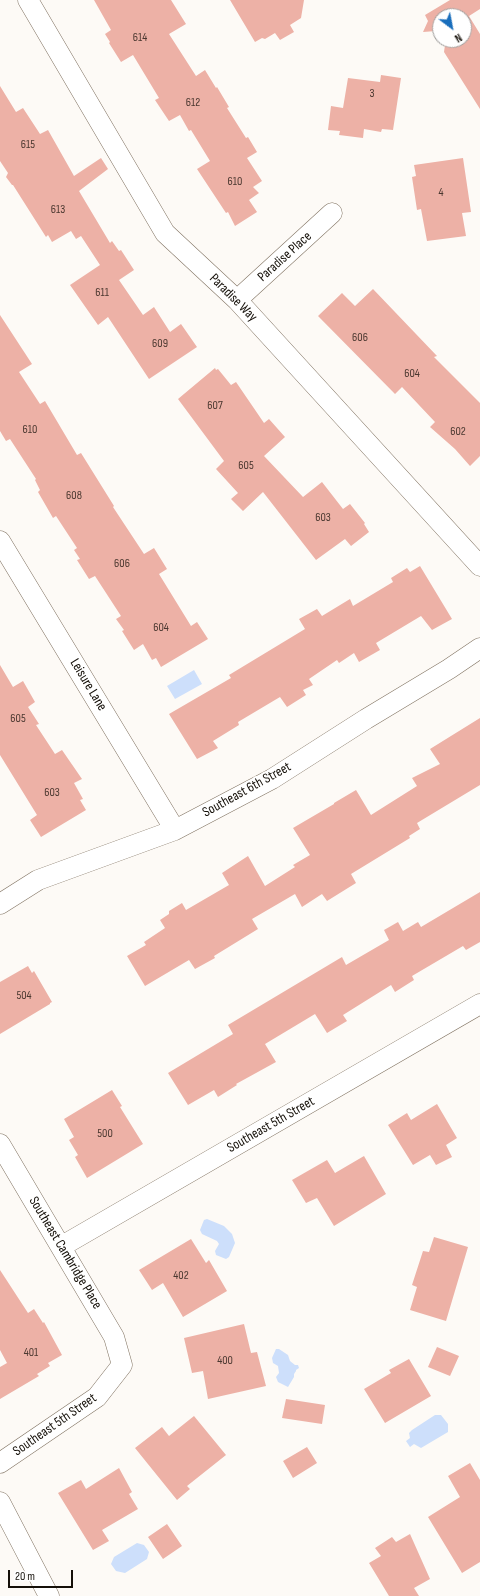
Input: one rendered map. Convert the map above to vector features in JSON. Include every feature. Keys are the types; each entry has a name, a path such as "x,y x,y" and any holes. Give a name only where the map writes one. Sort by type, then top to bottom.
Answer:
{"street":[{"name":"Paradise Way","path":"28,0 165,233 237,300 480,566"},
{"name":"Paradise Place","path":"237,300 332,213"},
{"name":"Leisure Lane","path":"0,541 175,830"},
{"name":"Southeast 6th Street","path":"0,904 38,880 175,830 272,779 366,719 450,669 480,648"},
{"name":"Southeast 5th Street","path":"62,1246 480,1004"},
{"name":"Southeast Cambridge Place","path":"0,1144 62,1246 114,1337 122,1366"},
{"name":"Southeast 5th Street","path":"0,1463 97,1397 122,1366"},
{"path":"0,1502 50,1596"}],"water":[{"path":"194,670 202,684 175,699 167,686"},
{"path":"207,1219 224,1226 232,1234 235,1243 229,1257 226,1259 216,1255 215,1251 219,1244 217,1241 202,1234 200,1230 204,1220"},
{"path":"276,1349 279,1349 288,1355 290,1361 295,1365 298,1365 299,1368 296,1370 288,1387 278,1382 276,1377 279,1373 278,1366 273,1363 272,1358"},
{"path":"435,1415 441,1415 448,1424 448,1432 421,1448 414,1444 410,1447 406,1441 410,1438 409,1433"},
{"path":"137,1543 144,1545 149,1552 147,1559 125,1573 116,1571 111,1564 114,1557"}],"building":[{"path":"94,0 171,0 186,24 169,34 196,76 205,70 216,88 217,87 229,107 227,108 246,138 248,137 257,152 247,158 262,181 253,187 259,193 249,200 257,212 235,226 228,212 226,213 197,169 210,161 191,130 189,131 180,115 169,121 155,100 159,98 133,55 121,62 105,34 111,30"},
{"path":"230,0 304,0 301,18 290,25 294,32 280,40 275,33 265,39 262,38 255,42"},
{"path":"450,0 480,0 480,9 472,14 472,8 437,8"},
{"path":"432,11 432,31 423,32 428,21 425,15"},
{"path":"472,21 480,34 480,109 444,52 445,48 472,48"},
{"path":"381,75 401,78 393,130 382,129 381,132 364,129 363,138 339,135 340,131 328,130 331,106 343,108 348,78 380,82"},
{"path":"0,86 16,112 23,108 40,134 48,130 74,176 101,158 108,169 79,191 110,243 112,241 119,251 121,250 134,270 119,280 143,315 154,307 170,332 181,324 197,347 149,379 108,317 98,325 70,285 100,265 81,236 76,239 71,231 52,242 48,235 46,237 13,185 6,177 8,173 0,161"},
{"path":"463,158 471,212 462,213 466,236 427,241 421,209 417,210 412,177 416,176 414,165"},
{"path":"373,289 437,356 434,357 480,403 480,456 470,466 455,449 430,427 435,422 402,387 395,394 318,316 342,293 355,306"},
{"path":"0,315 32,364 19,372 40,404 45,401 77,455 81,453 114,506 113,507 144,554 154,548 167,569 159,574 191,626 197,622 208,639 161,667 156,658 152,660 143,644 134,650 122,631 124,630 116,619 121,616 95,576 89,579 77,560 80,559 74,550 77,548 56,516 53,518 38,492 40,490 35,480 36,479 10,439 6,441 0,431"},
{"path":"215,368 216,370 218,369 231,385 236,382 264,423 269,419 285,437 264,456 303,497 322,482 343,509 350,504 365,523 364,524 369,532 351,546 345,539 316,560 263,492 243,511 231,499 238,493 216,469 224,461 178,399"},
{"path":"420,566 452,619 432,630 421,616 376,643 380,650 359,662 354,653 339,663 337,660 309,679 313,685 303,690 306,695 287,707 280,697 238,722 239,725 213,741 218,748 197,759 169,714 231,678 229,675 305,629 299,619 317,609 322,616 350,599 353,606 393,582 391,578 407,568 410,572"},
{"path":"0,665 13,687 23,681 35,702 28,707 39,724 36,725 55,754 62,750 82,779 74,783 83,799 80,800 86,810 41,837 30,820 37,815 0,755"},
{"path":"480,718 480,785 417,823 420,829 409,836 410,838 351,874 356,883 327,901 322,894 302,907 295,894 252,919 258,929 214,956 215,958 195,969 189,960 145,986 127,956 146,945 144,942 165,928 160,920 169,914 169,911 182,903 186,910 229,885 222,873 248,856 265,886 295,867 293,865 310,855 293,828 356,790 371,815 417,786 412,778 440,764 430,749"},
{"path":"480,892 480,942 466,950 463,946 412,976 414,980 395,992 391,985 343,1015 347,1021 327,1033 315,1014 265,1044 276,1062 236,1084 237,1085 218,1097 214,1090 188,1105 168,1073 233,1034 228,1025 342,957 346,965 389,940 384,930 398,922 403,931 418,922 421,927"},
{"path":"28,966 32,973 34,971 52,1002 0,1034 0,982"},
{"path":"112,1090 122,1106 120,1107 143,1144 87,1178 75,1157 78,1155 69,1140 74,1137 64,1119"},
{"path":"437,1104 457,1138 446,1145 452,1157 436,1165 430,1155 413,1165 388,1125 407,1113 411,1120"},
{"path":"364,1156 386,1194 334,1226 317,1198 306,1203 292,1180 327,1160 335,1173"},
{"path":"434,1237 468,1247 446,1321 410,1310 417,1287 412,1285 423,1251 429,1252"},
{"path":"191,1239 206,1263 209,1260 227,1291 183,1317 163,1283 152,1290 139,1270"},
{"path":"0,1270 28,1313 34,1309 43,1323 44,1322 62,1355 48,1363 50,1366 37,1374 39,1376 0,1399 0,1367 7,1363 0,1350"},
{"path":"244,1324 251,1353 257,1352 266,1386 208,1399 203,1371 192,1373 184,1338"},
{"path":"437,1347 459,1356 450,1376 428,1367"},
{"path":"409,1359 431,1396 385,1423 364,1389 391,1373 389,1370"},
{"path":"286,1399 325,1405 322,1424 282,1418"},
{"path":"194,1416 226,1455 187,1486 190,1489 177,1500 135,1448 162,1427 169,1436"},
{"path":"307,1447 317,1463 293,1478 283,1461"},
{"path":"470,1463 480,1480 480,1562 462,1573 428,1517 460,1497 448,1476"},
{"path":"119,1468 132,1492 129,1494 138,1509 102,1530 109,1541 93,1550 58,1493 81,1480 86,1489"},
{"path":"167,1524 182,1546 163,1559 148,1537"},
{"path":"410,1534 430,1579 414,1588 419,1596 389,1596 369,1563 381,1556 375,1548 392,1537 396,1542"}]}
